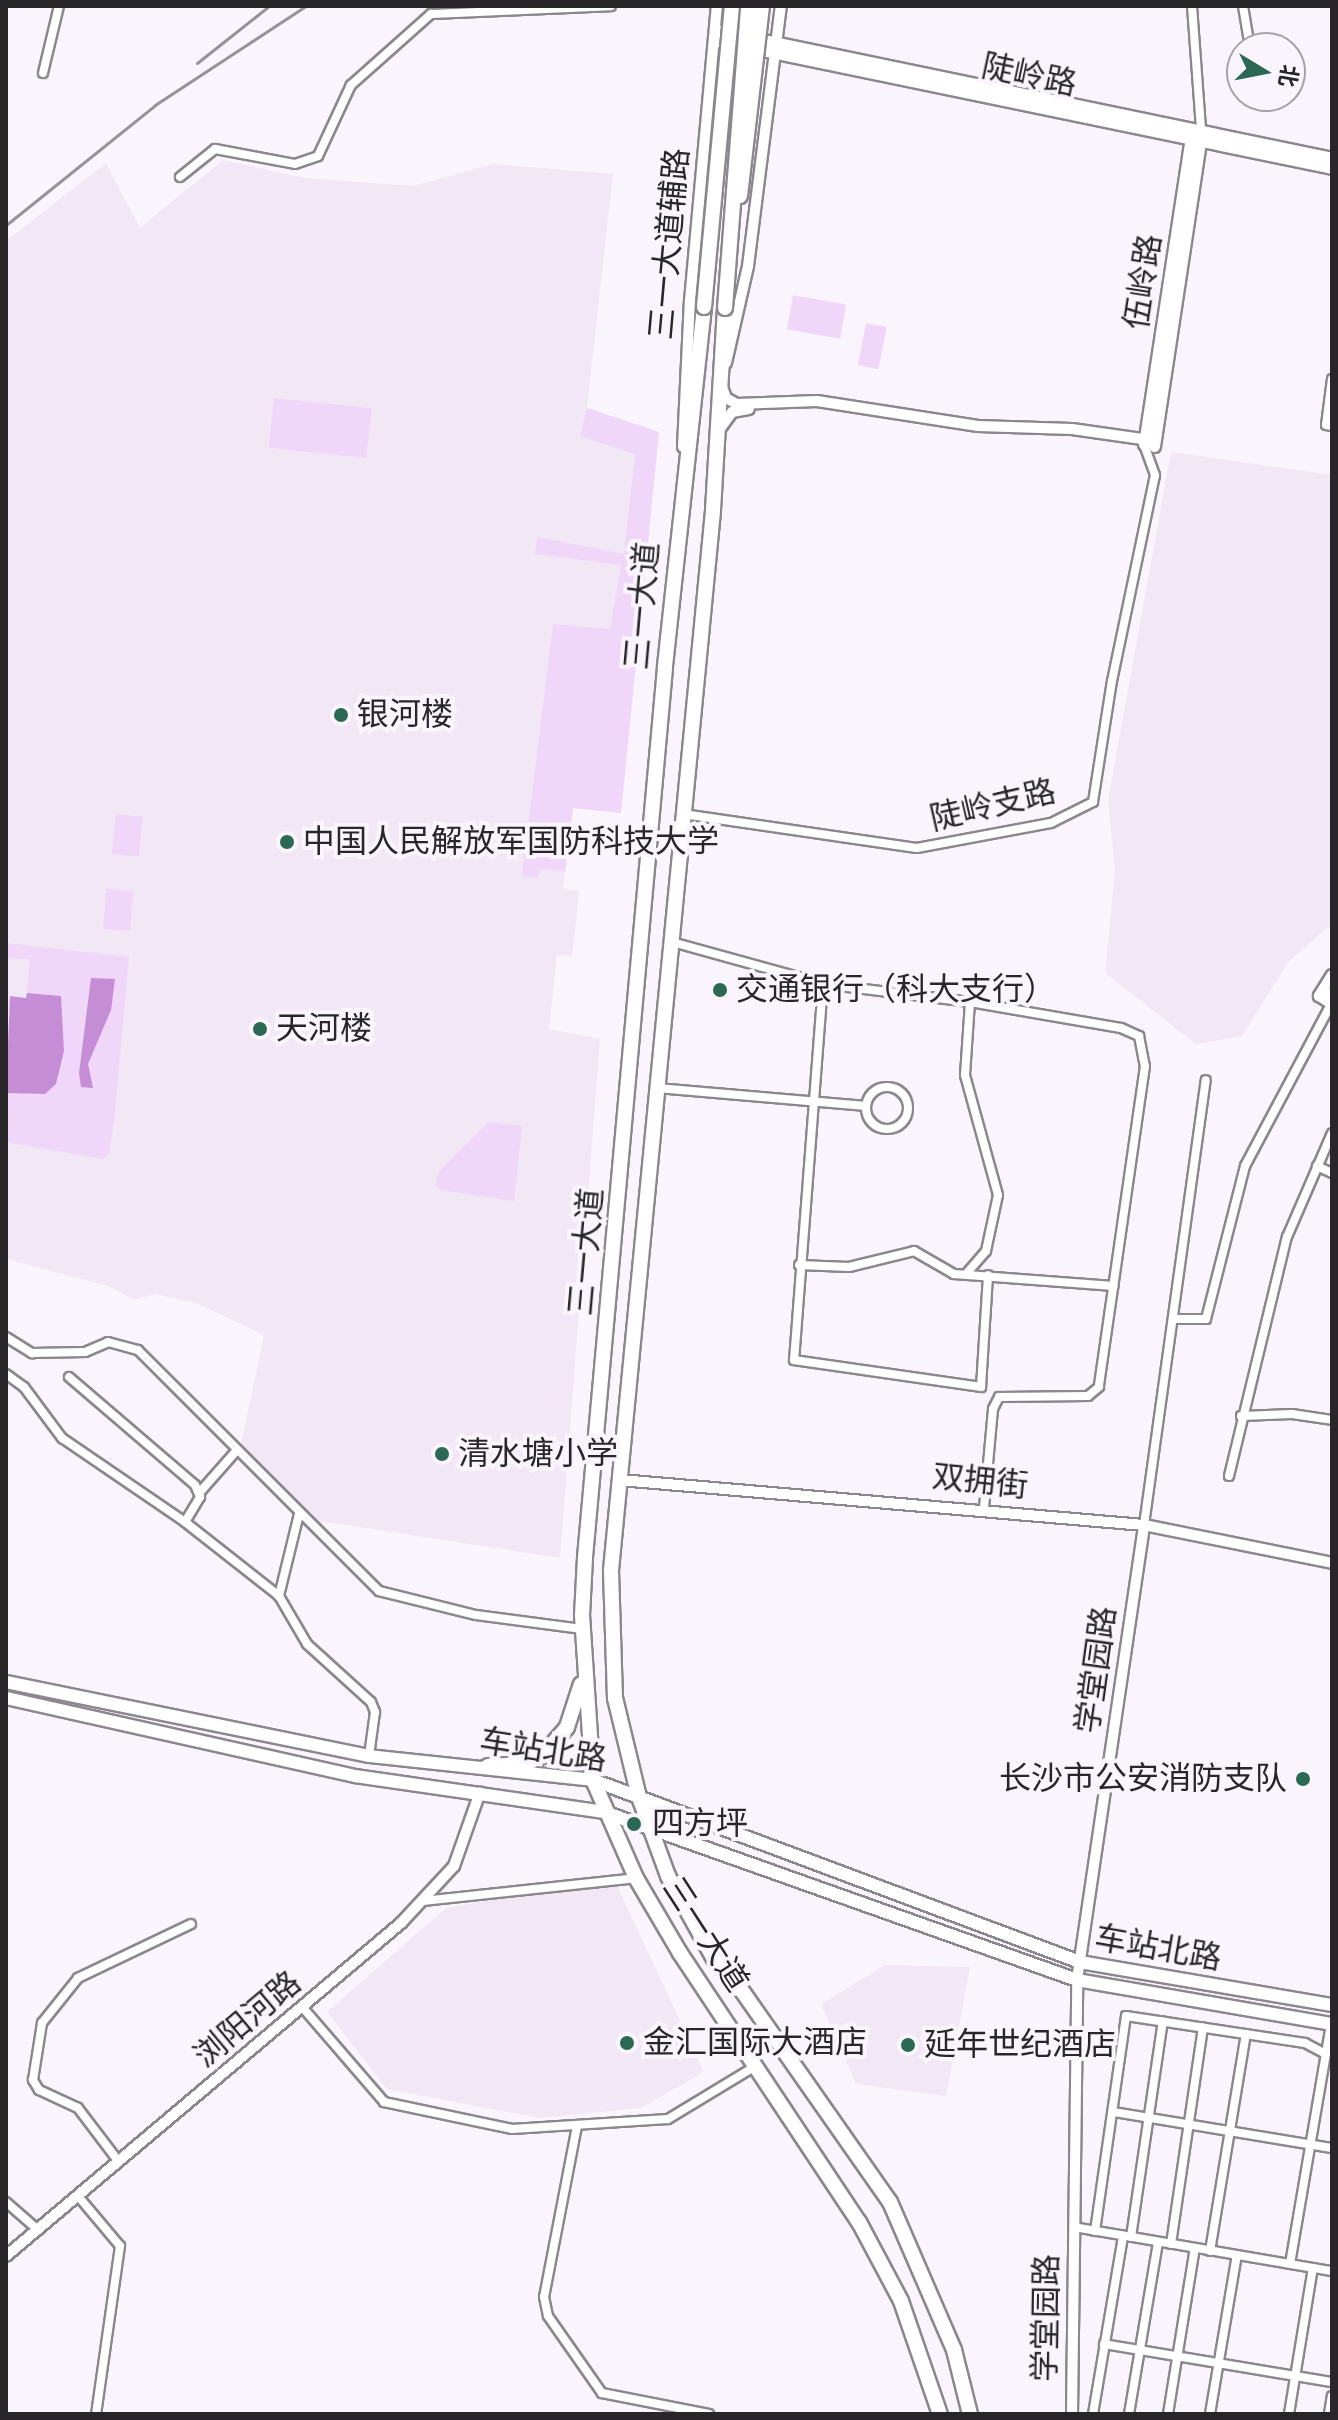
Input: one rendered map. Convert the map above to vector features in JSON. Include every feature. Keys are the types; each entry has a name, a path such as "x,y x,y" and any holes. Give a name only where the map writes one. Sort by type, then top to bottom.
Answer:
{"highway":[{"name":"三一大道","path":"732,6 704,307 682,487 582,1629 593,1780 604,1812 636,1878 680,1953 859,2222 901,2301 940,2414"},
{"name":"三一大道","path":"748,6 718,436 620,1480 610,1642 615,1698 639,1797 668,1876 714,1959 740,1988 890,2202 954,2350 970,2414"},
{"path":"732,235 748,157 762,6"},
{"path":"488,1766 526,1764 559,1740 584,1672"}],"main road":[{"name":"陡岭路","path":"714,35 1332,158"},
{"name":"陡岭路","path":"1196,133 1332,168"},
{"name":"伍岭路","path":"1149,443 1196,133"},
{"name":"车站北路","path":"6,1682 369,1756 488,1766 593,1780 1080,1962 1332,2005"},
{"name":"车站北路","path":"6,1698 355,1776 604,1812 648,1825 1077,1980 1332,2024"}],"street":[{"path":"43,73 59,6"},
{"path":"180,177 215,149 295,164 318,156 351,85 431,14 611,6"},
{"name":"三一大道辅路","path":"682,487 689,315 717,6"},
{"path":"781,6 748,266 721,384 726,398 737,404 817,401 968,424 1149,443"},
{"path":"1192,6 1196,133"},
{"path":"1243,6 1247,32"},
{"path":"1332,379 1326,425 1332,426"},
{"path":"718,436 723,422 737,410 809,406 977,431 1053,433 1149,443"},
{"name":"陡岭支路","path":"683,814 917,848 1051,823 1093,802 1112,681 1155,475 1149,443"},
{"path":"672,942 823,984 970,1002 1121,1028 1139,1036 1145,1066 1114,1286 1095,1393 1005,1395 995,1402"},
{"path":"1173,1319 1206,1319 1245,1166 1330,1001 1319,996 1332,975"},
{"path":"823,984 794,1360 981,1387 995,1402 984,1508"},
{"path":"966,1274 986,1251 998,1195 965,1075 970,1002"},
{"name":"学堂园路","path":"1072,2414 1077,1980 1206,1080"},
{"path":"891,1087 903,1094 908,1106 904,1120 887,1129 874,1124 866,1106 877,1089 891,1087"},
{"path":"657,1088 866,1106"},
{"path":"1229,1476 1241,1416 1287,1237 1332,1133"},
{"path":"1317,1166 1332,1173"},
{"path":"799,1265 849,1267 914,1251 948,1273 1114,1286"},
{"path":"981,1387 988,1275"},
{"path":"6,1337 32,1353 85,1352 108,1342 131,1347 379,1591 476,1615 582,1629"},
{"path":"6,1374 24,1387 62,1438 185,1522 279,1596 307,1644 371,1702 375,1712 369,1756"},
{"path":"69,1377 200,1492"},
{"path":"1241,1416 1292,1414 1332,1420"},
{"path":"185,1522 200,1492 237,1450"},
{"name":"双拥街","path":"620,1480 984,1508 1144,1525 1332,1563"},
{"path":"279,1596 299,1514"},
{"name":"浏阳河路","path":"6,2256 303,2008 422,1901 465,1847 480,1792"},
{"path":"422,1901 636,1878"},
{"path":"119,2162 78,2108 39,2090 33,2080 42,2023 78,1978 191,1924"},
{"path":"303,2008 384,2102 512,2129 683,2115 757,2065"},
{"path":"1095,2231 1121,2022 1130,2015 1305,2043 1326,2054"},
{"path":"1093,2414 1149,2118 1163,2021"},
{"path":"1290,2264 1332,2024"},
{"path":"1171,2244 1203,2027"},
{"path":"1210,2251 1246,2034"},
{"path":"1114,2112 1332,2148"},
{"path":"577,2126 544,2297 548,2316 602,2393 709,2414"},
{"path":"78,2196 120,2246 96,2414"},
{"path":"6,2202 38,2230"},
{"path":"1074,2227 1332,2271"},
{"path":"1129,2414 1158,2242"},
{"path":"1168,2414 1195,2248"},
{"path":"1210,2414 1237,2255"},
{"path":"1289,2414 1313,2268"},
{"path":"1104,2344 1332,2382"},
{"path":"1329,2414 1332,2396"}],"shaded area":[{"name":"中国人民解放军国防科技大学","path":"223,160 305,178 413,186 493,164 613,174 587,408 659,432 621,813 573,808 563,889 579,891 576,923 572,956 557,955 549,1029 600,1039 560,1558 314,1520 241,1445 264,1335 196,1303 155,1294 134,1300 108,1286 6,1259 6,241 106,163 140,228"},
{"path":"793,295 846,304 840,339 787,329"},
{"path":"866,323 887,327 878,369 858,365"},
{"path":"274,398 371,408 366,458 269,448"},
{"path":"587,408 659,432 621,813 573,808 565,871 540,869 538,878 522,876 553,624 610,629 621,565 535,554 537,537 624,554 635,454 580,436"},
{"path":"1171,452 1332,475 1332,924 1289,961 1242,1036 1196,1044 1105,973 1115,870 1108,800"},
{"path":"116,814 143,817 139,857 112,854"},
{"path":"106,889 133,891 130,931 103,929"},
{"path":"6,943 129,957 114,1121 109,1154 103,1159 6,1142 6,1093 45,1094 56,1084 64,1050 61,996 27,993 30,959 6,958"},
{"path":"91,978 115,979 111,1010 88,1064 93,1088 81,1087 79,1073"},
{"path":"27,993 61,996 64,1051 56,1084 45,1094 6,1093 10,996 26,998"},
{"path":"489,1122 522,1126 514,1201 441,1190 435,1185 440,1170"},
{"path":"614,1879 704,2072 641,2108 539,2118 387,2089 327,2012 446,1908"},
{"path":"885,1965 970,1967 946,2096 856,2084 821,2004"}],"railway":[{"path":"197,63 269,6"},
{"path":"6,225 155,105 306,6"}],"place":[{"name":"银河楼","path":"341,715"},
{"name":"中国人民解放军国防科技大学","path":"287,842"},
{"name":"交通银行（科大支行）","path":"720,990"},
{"name":"天河楼","path":"260,1029"},
{"name":"清水塘小学","path":"442,1454"},
{"name":"长沙市公安消防支队","path":"1303,1779"},
{"name":"四方坪","path":"634,1824"},
{"name":"金汇国际大酒店","path":"627,2043"},
{"name":"延年世纪酒店","path":"908,2045"}]}
